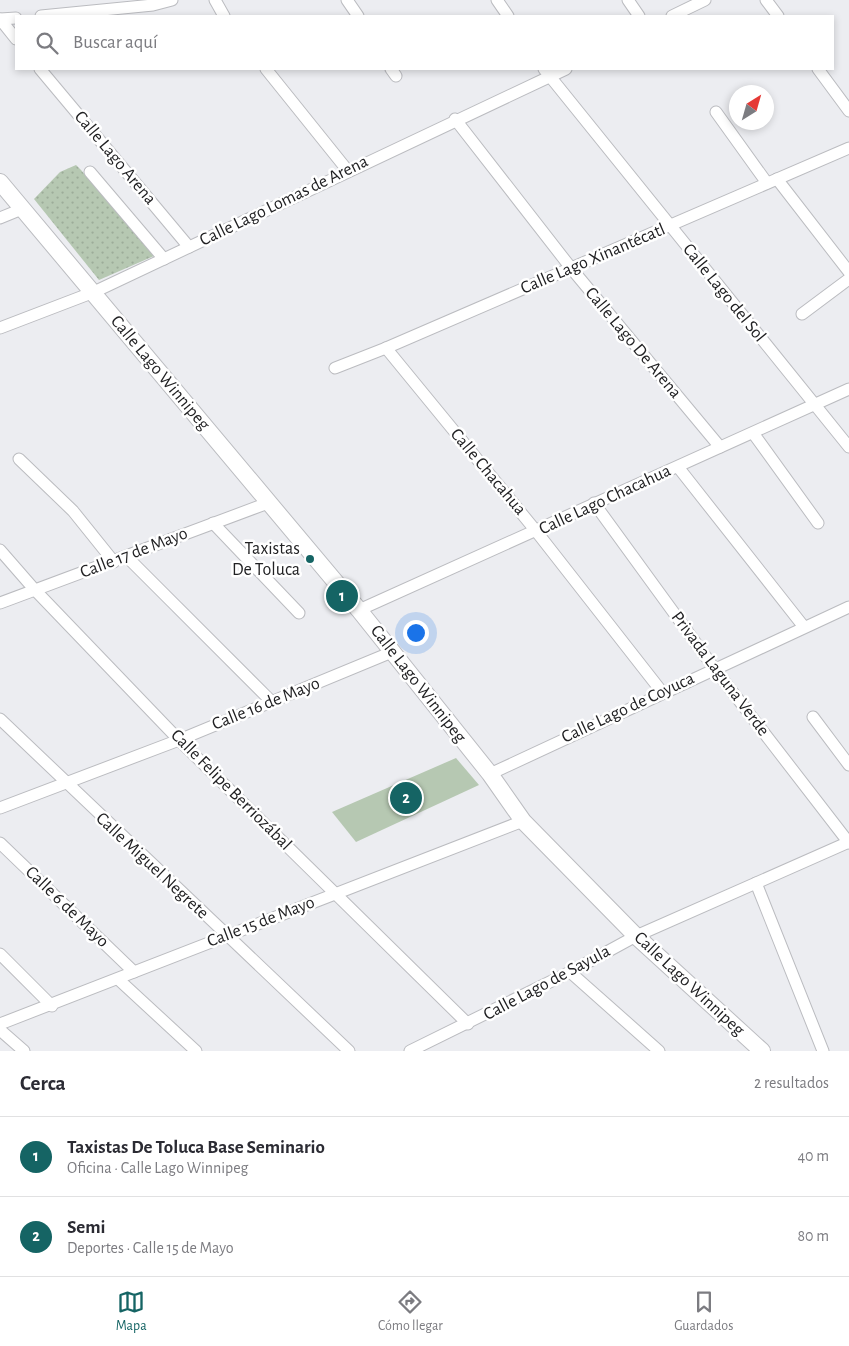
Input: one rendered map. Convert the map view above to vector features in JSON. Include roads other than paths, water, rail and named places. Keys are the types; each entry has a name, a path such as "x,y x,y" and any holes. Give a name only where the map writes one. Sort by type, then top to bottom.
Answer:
{"main road":[{"name":"Calle Lago Winnipeg","path":"0,182 359,610 490,774 523,821 636,936 762,1051"}],"street":[{"path":"49,15 172,0"},
{"path":"215,0 223,15"},
{"path":"347,0 357,15"},
{"path":"497,0 507,15"},
{"path":"628,0 639,15"},
{"path":"674,15 705,0"},
{"path":"766,0 777,15"},
{"path":"0,19 15,18"},
{"path":"0,19 15,38"},
{"name":"Calle Lago Arena","path":"41,70 189,247"},
{"path":"267,70 348,171"},
{"name":"Calle Lago Lomas de Arena","path":"0,328 94,292 455,120 546,73 561,70"},
{"path":"819,70 849,110"},
{"name":"Calle Lago del Sol","path":"546,73 849,447"},
{"path":"716,112 849,272"},
{"name":"Calle Lago De Arena","path":"455,120 571,268 720,447"},
{"name":"Calle Lago Xinantécatl","path":"335,368 386,348 849,148"},
{"path":"90,172 164,259"},
{"path":"0,218 22,209"},
{"path":"802,314 849,279"},
{"name":"Calle Chacahua","path":"386,348 536,531 662,692"},
{"name":"Calle Lago Chacahua","path":"359,610 849,389"},
{"path":"752,433 818,523"},
{"path":"19,459 73,512 114,562"},
{"path":"678,467 804,627"},
{"name":"Calle 17 de Mayo","path":"0,603 268,503"},
{"name":"Privada Laguna Verde","path":"594,503 714,668 849,843"},
{"path":"213,523 299,613"},
{"name":"Calle Felipe Berriozábal","path":"0,550 34,589 179,740 468,1024"},
{"path":"126,557 271,701"},
{"name":"Calle Lago de Coyuca","path":"490,774 662,692 849,607"},
{"name":"Calle 16 de Mayo","path":"0,808 179,740 392,652"},
{"path":"813,717 849,765"},
{"name":"Calle Miguel Negrete","path":"0,719 66,784 349,1051"},
{"name":"Calle 15 de Mayo","path":"0,1024 52,1006 225,935 523,821"},
{"name":"Calle 6 de Mayo","path":"0,842 134,972"},
{"name":"Calle Lago de Sayula","path":"410,1051 426,1048 636,936 849,843"},
{"path":"756,883 823,1051"},
{"path":"0,954 52,1006"},
{"path":"570,972 659,1051"},
{"path":"118,979 196,1051"},
{"path":"0,1030 24,1051"}],"place":[{"name":"Taxistas De Toluca","path":"310,559"},
{"name":"Taxistas De Toluca Base Seminario","path":"342,596"},
{"name":"Semi","path":"406,798"}]}
